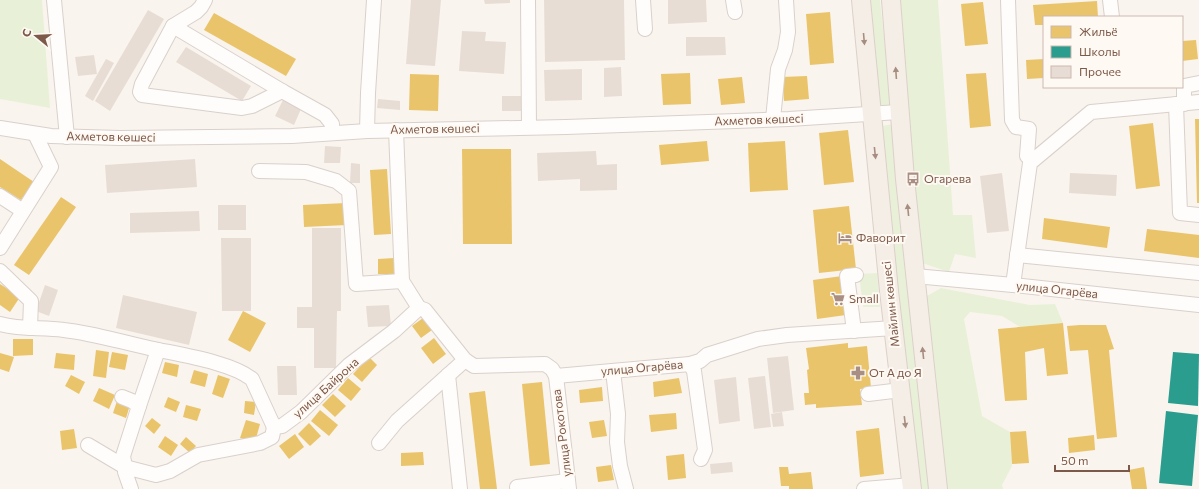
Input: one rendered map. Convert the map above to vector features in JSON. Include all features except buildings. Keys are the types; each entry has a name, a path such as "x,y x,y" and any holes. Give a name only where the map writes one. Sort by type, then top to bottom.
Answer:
{"main road":[{"name":"Майлин көшесі","path":"861,0 871,114 912,487"},
{"path":"891,0 899,112 938,489"}],"street":[{"path":"54,0 67,137"},
{"path":"205,0 196,12 173,26 142,84 140,92 142,95 242,108 252,106 282,91"},
{"path":"367,131 374,0"},
{"path":"528,0 529,127"},
{"path":"643,0 644,29"},
{"path":"773,119 778,69 785,50 788,32 786,0"},
{"path":"1008,0 1012,120 1016,127 1029,129 1027,156"},
{"path":"1110,0 1112,16"},
{"path":"173,26 325,115 332,124 332,133"},
{"path":"1199,83 1184,86 1180,104 1180,213 1199,215"},
{"path":"1014,285 1030,163 1091,112 1199,102"},
{"name":"Ахметов көшесі","path":"0,128 35,134 67,137 120,138 292,136 367,131 773,119 899,112"},
{"path":"396,130 402,281 419,308 425,310 465,360 474,366 545,364 552,369 556,376"},
{"path":"0,248 51,167 35,134"},
{"path":"259,171 306,172 336,181 349,191 356,284 402,281"},
{"path":"0,196 23,211"},
{"path":"1017,255 1199,273"},
{"path":"0,271 31,301 30,328"},
{"path":"854,330 847,276 856,275"},
{"name":"улица Огарёва","path":"915,276 1199,305"},
{"name":"улица Байрона","path":"274,427 282,426 301,412 349,366 394,331 419,308"},
{"path":"0,324 14,328 63,330 223,364 245,374 252,379 274,427 272,437 260,442 198,456 170,471 156,475 125,467 88,445"},
{"name":"улица Огарёва","path":"556,376 690,364 700,361 707,354 758,339 787,335 894,328"},
{"path":"131,489 125,472 123,456 158,350"},
{"path":"379,443 397,421 465,360"},
{"path":"690,364 694,371 705,450 702,459"},
{"path":"613,371 618,414 617,442 620,466 626,489"},
{"path":"448,375 460,489"},
{"name":"улица Рокотова","path":"556,376 568,485"},
{"path":"868,394 901,390"},
{"path":"122,398 132,401 139,406"},
{"path":"517,488 568,485"},
{"path":"864,489 912,487"}],"green space":[{"path":"0,0 42,0 50,108 0,99"},
{"path":"866,0 880,0 891,103 888,109 879,107"},
{"path":"896,0 938,0 953,215 972,215 976,258 955,254 949,272 919,262"},
{"path":"893,124 936,489 920,489 894,298 882,126"},
{"path":"877,273 880,307 863,307 859,274"},
{"path":"941,288 1030,305 1055,304 1063,323 1020,327 1002,316 970,312 964,319 982,416 1010,432 1012,466 1002,485 1003,489 944,489 925,297"}],"place":[{"name":"Огарева","path":"913,179"},
{"name":"Фаворит","path":"845,238"},
{"name":"Small","path":"838,299"},
{"name":"От А до Я","path":"858,373"}]}
